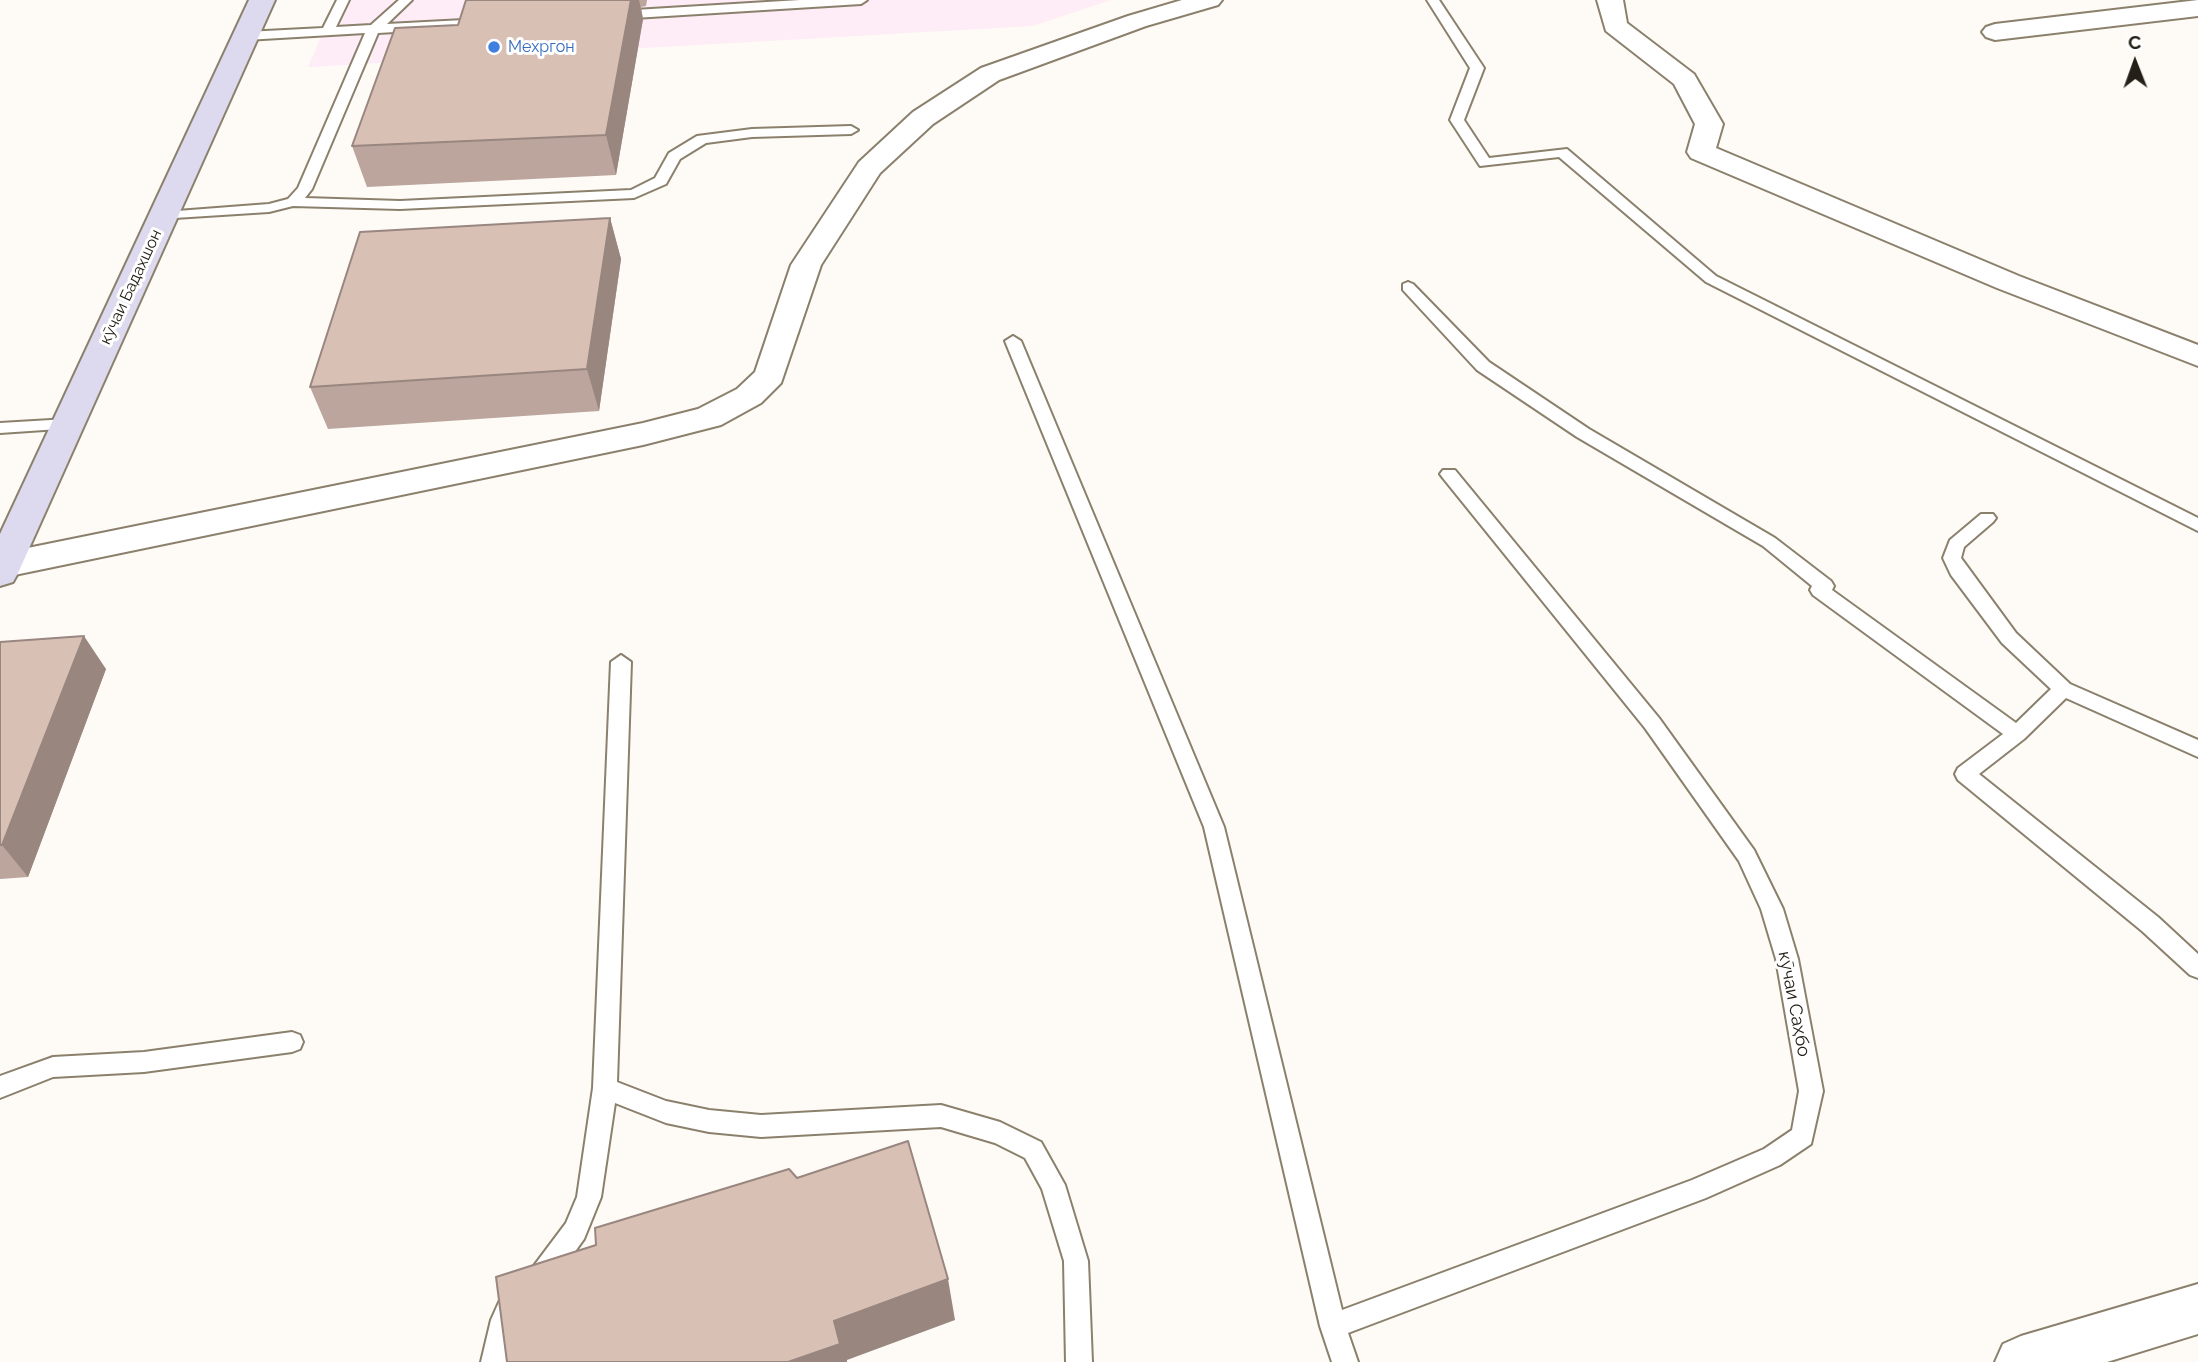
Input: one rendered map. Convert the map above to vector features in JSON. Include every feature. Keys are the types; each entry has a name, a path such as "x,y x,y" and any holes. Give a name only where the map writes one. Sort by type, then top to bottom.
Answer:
{"main road":[{"name":"кӯчаи Бадахшон","path":"2,570 262,0"}],"street":[{"path":"2,570 643,434 709,417 749,396 770,376 806,265 869,168 923,118 990,74 1137,21 1209,0"},
{"path":"1610,0 1615,26 1685,80 1709,124 1701,152 2008,282 2198,356"},
{"path":"1995,32 2198,8"},
{"path":"2021,1362 2198,1309"}],"lane":[{"path":"327,32 343,0"},
{"path":"293,202 305,189 373,30 406,0"},
{"path":"610,15 860,0"},
{"path":"1433,0 1477,68 1457,120 1485,163 1562,152 1711,279 2198,525"},
{"path":"246,36 498,22"},
{"path":"164,216 269,208 293,202 400,205 634,194 661,181 674,156 702,139 752,133 851,130"},
{"path":"1408,287 1483,366 1583,433 1769,542 1825,586 1819,590 2017,734"},
{"path":"1013,341 1214,827 1333,1326 1345,1362"},
{"path":"0,428 68,424"},
{"name":"кӯчаи Саҳбо","path":"1333,1326 1697,1190 1772,1157 1803,1136 1811,1091 1787,959 1772,909 1747,856 1652,723 1449,474"},
{"path":"1987,517 1956,544 1952,558 1957,570 2009,638 2063,689 2198,749"},
{"path":"494,1362 500,1329 513,1300 545,1273 575,1231 589,1197 605,1088 621,662"},
{"path":"2063,689 2017,734 1965,774 2150,924 2198,968"},
{"path":"0,1087 53,1067 144,1062 292,1042"},
{"path":"605,1088 666,1112 709,1121 761,1126 941,1116 1000,1133 1032,1150 1053,1185 1076,1261 1079,1362"}],"shaded area":[{"name":"Мехргон","path":"337,0 1111,0 1033,26 308,67"}],"building":[{"path":"466,0 631,0 606,135 352,146 395,28 458,25"},
{"path":"610,218 587,369 310,387 360,232"},
{"path":"84,636 2,845 0,845 0,642"},
{"path":"908,1141 948,1279 834,1321 840,1344 788,1362 507,1362 496,1277 596,1245 595,1228 789,1169 797,1178"}],"place":[{"name":"Мехргон","path":"494,47"}]}
